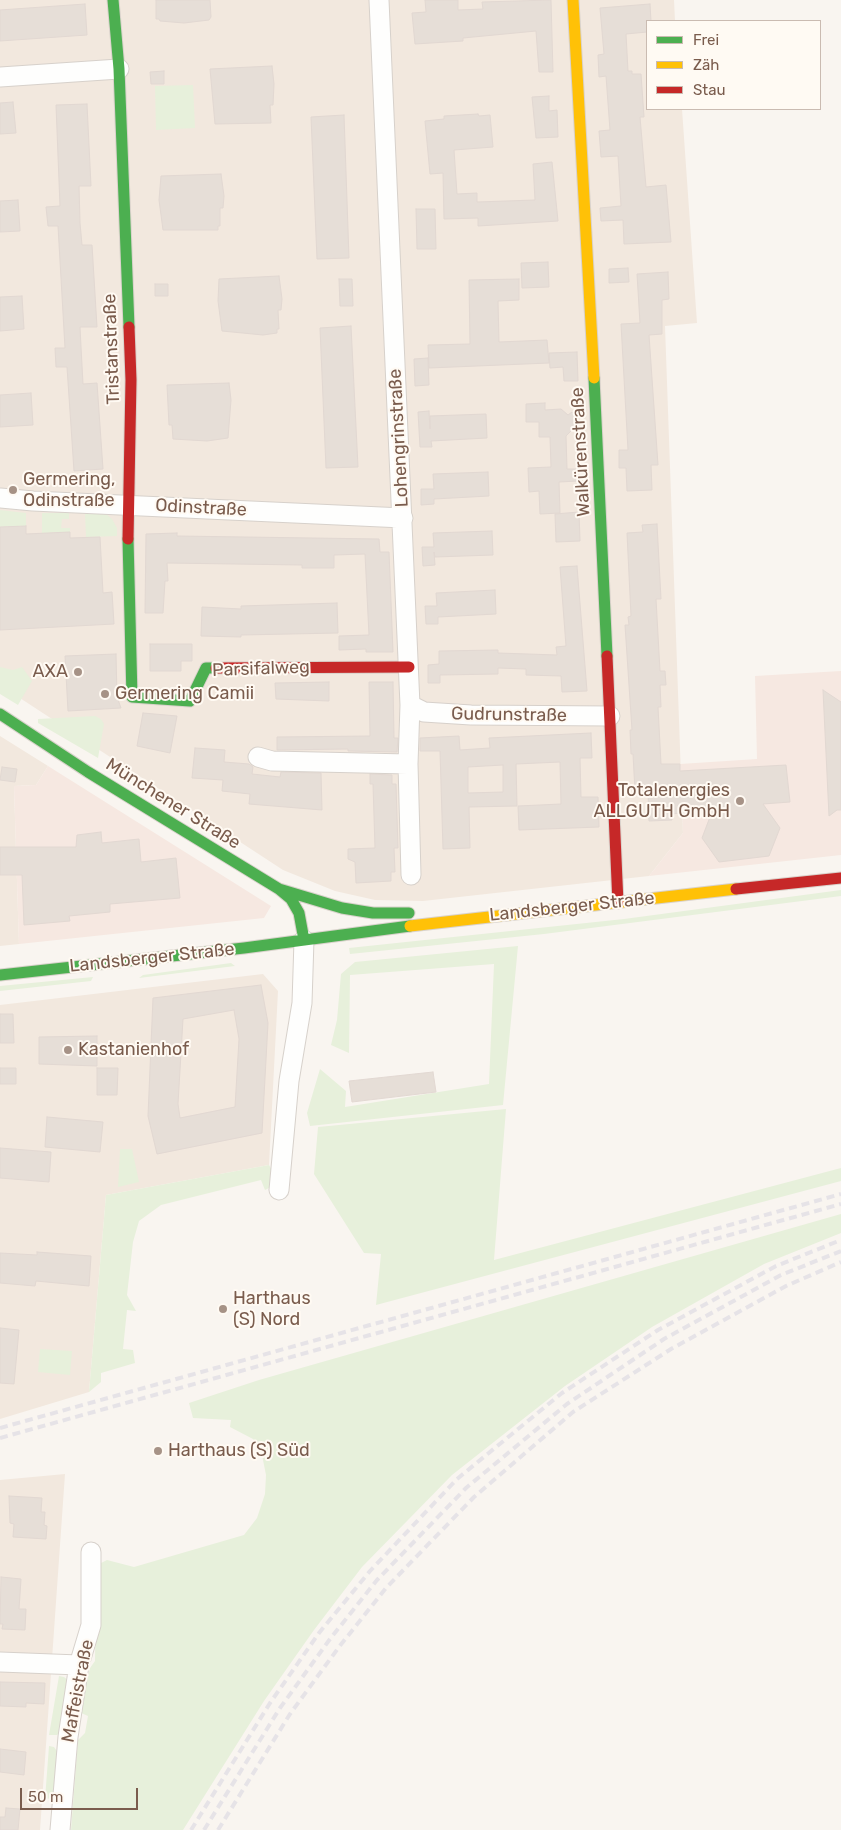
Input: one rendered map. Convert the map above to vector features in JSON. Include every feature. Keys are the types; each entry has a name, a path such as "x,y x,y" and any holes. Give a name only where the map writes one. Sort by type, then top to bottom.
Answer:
{"street":[{"name":"Tristanstraße","path":"113,0 119,69 131,380 129,504 132,697"},
{"name":"Lohengrinstraße","path":"380,0 409,667 408,764 411,876"},
{"name":"Walkürenstraße","path":"573,0 590,286 618,903"},
{"path":"0,77 119,69"},
{"name":"Odinstraße","path":"0,498 403,518"},
{"name":"Parsifalweg","path":"132,697 190,701 206,668 409,667"},
{"name":"Gudrunstraße","path":"410,704 424,712 471,715 610,716"},
{"name":"Münchener Straße","path":"0,714 160,817 279,889 291,899 300,912 304,940"},
{"path":"258,757 272,761 408,764"},
{"name":"Landsberger Straße","path":"0,976 304,940 452,920 841,878"},
{"path":"279,889 342,908 373,913 409,913 452,920"},
{"path":"279,1190 289,1081 302,1003 304,940"},
{"name":"Maffeistraße","path":"60,1830 68,1737 80,1666 91,1625 91,1552"},
{"path":"0,1662 80,1666"}],"shaded area":[{"path":"0,0 674,0 675,20 646,20 646,110 682,110 697,323 665,326 683,833 649,876 423,901 375,900 335,891 283,870 0,685"},
{"path":"841,671 841,855 649,876 683,833 680,764 757,759 755,676"},
{"path":"0,736 48,766 36,785 14,786 19,944 0,946"},
{"path":"48,766 271,906 264,918 19,944 14,786 36,785"},
{"path":"263,974 278,991 269,1165 106,1195 89,1392 0,1419 0,1005"},
{"path":"65,1474 40,1830 0,1830 0,1480"}],"green space":[{"path":"193,85 195,128 156,130 155,86"},
{"path":"0,510 26,513 26,526 0,527"},
{"path":"42,513 69,513 69,519 62,519 61,528 70,528 70,532 42,533"},
{"path":"85,514 106,514 112,519 117,528 117,536 86,537"},
{"path":"0,667 13,670 22,667 32,681 18,705 0,694"},
{"path":"95,716 101,719 104,724 98,758 38,723 38,719"},
{"path":"841,890 841,896 544,934 350,954 349,948 624,919"},
{"path":"518,946 503,1105 310,1126 307,1113 320,1069 346,1091 345,1107 489,1084 494,964 350,975 349,1053 331,1045 337,1020 341,974 355,962"},
{"path":"231,963 235,966 139,978 143,975"},
{"path":"93,977 91,981 0,991 0,986"},
{"path":"506,1109 494,1260 841,1168 841,1181 376,1305 381,1254 364,1253 314,1174 318,1127"},
{"path":"120,1149 132,1149 139,1182 118,1187"},
{"path":"269,1165 274,1174 272,1186 265,1190 261,1180 161,1205 139,1221 133,1242 127,1295 136,1311 127,1310 123,1349 133,1350 135,1363 101,1373 101,1382 89,1392 106,1195"},
{"path":"841,1214 841,1233 764,1264 652,1327 565,1386 452,1475 362,1567 314,1630 264,1701 183,1830 71,1830 78,1740 85,1733 88,1716 79,1712 90,1668 95,1661 96,1573 101,1563 107,1560 134,1567 244,1535 257,1518 265,1494 266,1475 262,1455 253,1439 230,1427 231,1420 193,1418 189,1403 259,1380"},
{"path":"40,1349 72,1351 70,1375 38,1372"},
{"path":"59,1676 69,1681 61,1732 57,1735 49,1735"},
{"path":"49,1746 54,1747 59,1754 53,1798 45,1799"}],"building":[{"path":"156,0 210,0 211,17 209,20 184,23 160,21 156,19"},
{"path":"425,0 458,0 458,10 483,9 482,2 551,0 553,72 539,72 536,31 463,38 463,41 415,44 412,13 426,12"},
{"path":"85,4 87,35 0,41 0,10"},
{"path":"650,4 651,20 646,20 646,32 626,34 628,71 632,71 632,74 641,74 644,117 640,117 646,187 666,185 671,242 624,244 623,220 601,221 600,208 621,206 618,156 601,157 599,131 610,130 606,76 599,77 598,55 604,54 600,8"},
{"path":"272,66 274,84 273,105 270,105 271,123 215,124 210,69"},
{"path":"164,71 164,84 151,84 150,72"},
{"path":"549,96 549,111 557,110 558,137 536,138 532,97"},
{"path":"13,102 16,133 0,134 0,103"},
{"path":"87,104 91,186 79,186 80,223 82,245 92,245 97,327 80,327 83,384 97,383 103,469 74,471 67,367 56,367 55,348 65,348 58,226 48,226 46,207 60,206 56,105"},
{"path":"478,114 479,116 490,115 493,147 454,150 457,194 477,193 477,202 535,200 533,164 552,162 558,221 478,226 478,218 444,219 443,173 430,174 425,121 444,119 444,116"},
{"path":"344,115 349,258 317,259 311,117"},
{"path":"221,174 224,196 223,208 220,208 220,226 218,226 218,230 163,230 159,200 161,176"},
{"path":"18,200 20,231 0,232 0,201"},
{"path":"416,209 435,209 436,249 417,249"},
{"path":"548,262 549,287 522,288 521,263"},
{"path":"628,268 629,282 609,283 609,269"},
{"path":"668,272 669,299 662,300 662,334 649,335 658,465 651,465 652,490 627,491 626,468 619,468 619,450 628,450 621,324 640,323 637,274"},
{"path":"279,276 282,299 281,310 278,310 279,329 277,329 277,333 263,335 222,331 218,301 219,279"},
{"path":"339,279 352,279 353,306 340,306"},
{"path":"519,279 519,300 498,301 499,342 547,340 549,363 429,368 428,345 470,344 469,280"},
{"path":"155,284 168,284 168,296 155,296"},
{"path":"22,296 24,329 0,331 0,297"},
{"path":"351,326 358,467 326,468 320,328"},
{"path":"577,352 578,381 564,381 563,367 550,368 549,353"},
{"path":"428,358 429,385 415,386 414,359"},
{"path":"229,383 231,400 228,438 207,441 173,439 172,425 169,425 167,385"},
{"path":"31,393 33,425 0,427 0,395"},
{"path":"545,403 545,410 561,409 568,415 572,412 581,421 566,436 567,469 578,469 578,481 559,482 560,513 540,514 539,491 529,492 528,468 551,467 550,437 539,437 539,422 526,422 526,404"},
{"path":"429,411 430,429 430,416 486,414 487,438 431,441 432,447 420,447 418,412"},
{"path":"488,472 489,496 434,499 434,504 421,505 421,489 434,489 433,474"},
{"path":"579,512 580,541 556,542 555,514"},
{"path":"657,524 661,599 656,599 660,671 665,671 666,685 660,685 661,707 658,707 661,764 680,764 680,771 786,765 790,802 763,804 780,828 769,856 719,862 702,838 713,809 672,814 672,820 649,821 648,790 635,791 633,754 631,754 630,730 632,730 625,625 629,625 628,617 631,616 627,533 643,532 642,525"},
{"path":"26,526 26,534 70,532 70,538 100,537 103,593 112,592 114,624 0,630 0,527"},
{"path":"492,531 493,555 435,557 434,552 435,565 423,566 422,547 434,547 433,533"},
{"path":"177,533 177,536 379,539 380,552 389,552 393,652 366,652 366,649 339,650 339,636 369,635 365,554 334,555 334,568 302,568 302,565 167,563 168,581 165,581 163,613 145,613 146,534"},
{"path":"577,566 587,691 562,692 561,676 526,675 526,669 498,668 498,674 440,675 440,683 428,683 428,665 439,664 439,651 498,650 498,653 557,655 556,647 566,646 560,567"},
{"path":"495,590 496,614 438,617 438,624 426,624 425,606 437,606 436,593"},
{"path":"337,603 338,633 241,635 241,637 201,636 202,607 241,609 241,606"},
{"path":"150,644 192,644 192,661 181,661 181,671 150,671"},
{"path":"116,654 117,697 121,708 68,711 65,656"},
{"path":"329,682 329,701 276,699 275,683"},
{"path":"369,682 393,682 394,738 398,738 397,752 348,751 348,749 277,750 277,737 370,736"},
{"path":"823,690 841,702 841,810 837,810 829,816"},
{"path":"143,713 177,716 170,753 137,746"},
{"path":"591,733 592,758 580,758 581,797 598,797 599,827 519,830 518,806 561,804 560,762 516,764 517,806 469,807 470,848 443,849 440,751 420,751 420,738 459,736 460,750 490,748 489,738","holes":["503,765 503,792 468,793 468,767"]},
{"path":"195,748 225,750 224,762 249,764 253,767 252,774 280,777 281,772 321,773 322,810 249,804 250,794 222,791 223,780 192,778"},
{"path":"2,767 17,769 15,782 0,780"},
{"path":"370,774 392,775 392,784 396,784 398,848 394,848 395,872 391,872 391,881 356,883 355,862 348,859 348,849 375,848 373,784 370,784"},
{"path":"101,832 102,843 139,839 141,862 176,858 180,898 110,904 110,912 69,916 70,921 24,925 22,875 0,875 0,847 76,847 77,835"},
{"path":"261,985 268,1023 262,1133 157,1154 148,1116 153,998","holes":["234,1010 239,1039 235,1107 180,1118 178,1104 183,1019"]},
{"path":"0,1014 13,1014 14,1043 0,1043"},
{"name":"Kastanienhof","path":"97,1036 97,1066 39,1064 39,1037"},
{"path":"0,1068 16,1068 16,1084 0,1084"},
{"path":"97,1068 118,1068 117,1095 97,1095"},
{"path":"433,1072 436,1092 352,1102 349,1081"},
{"path":"47,1117 103,1122 100,1152 45,1147"},
{"path":"0,1148 51,1152 49,1182 0,1178"},
{"path":"37,1252 91,1256 89,1286 36,1281 35,1286 0,1283 0,1253 37,1255"},
{"path":"0,1328 19,1330 14,1384 0,1383"},
{"path":"9,1496 42,1498 41,1512 45,1512 46,1539 13,1537 14,1524 10,1523"},
{"path":"1,1577 21,1579 19,1609 26,1609 25,1630 2,1629 3,1624 0,1624"},
{"path":"0,1682 45,1683 44,1704 26,1703 26,1707 0,1706"},
{"path":"0,1749 26,1752 24,1775 0,1772"},
{"path":"6,1808 20,1809 18,1830 0,1830 0,1817 5,1817"}],"railway":[{"path":"0,1428 841,1194"},
{"path":"0,1438 841,1204"},
{"path":"191,1830 270,1703 319,1633 370,1571 457,1479 562,1393 658,1330 776,1266 841,1240"},
{"path":"204,1830 280,1708 330,1639 377,1580 466,1488 567,1404 664,1339 781,1275 841,1251"},
{"path":"218,1830 290,1714 339,1647 386,1588 474,1497 573,1412 671,1349 786,1286 841,1262"}],"traffic: fast":[{"path":"113,0 119,69 129,327"},
{"path":"594,378 607,656"},
{"path":"128,539 132,697 190,701 206,668 216,668"},
{"path":"0,714 88,772 279,889 291,899 299,913 304,940"},
{"path":"279,889 342,908 373,913 409,913"},
{"path":"0,975 244,948 410,926"}],"traffic: slow":[{"path":"573,0 594,378"},
{"path":"410,926 736,889"}],"traffic: jam":[{"path":"128,539 131,380 129,327"},
{"path":"607,656 618,903"},
{"path":"216,668 409,667"},
{"path":"736,889 841,878"}],"place":[{"name":"Germering, Odinstraße","path":"13,490"},
{"name":"AXA","path":"78,672"},
{"name":"Germering Camii","path":"105,694"},
{"name":"Totalenergies ALLGUTH GmbH","path":"740,801"},
{"name":"Kastanienhof","path":"68,1050"},
{"name":"Harthaus (S) Nord","path":"223,1309"},
{"name":"Harthaus (S) Süd","path":"158,1451"}]}
